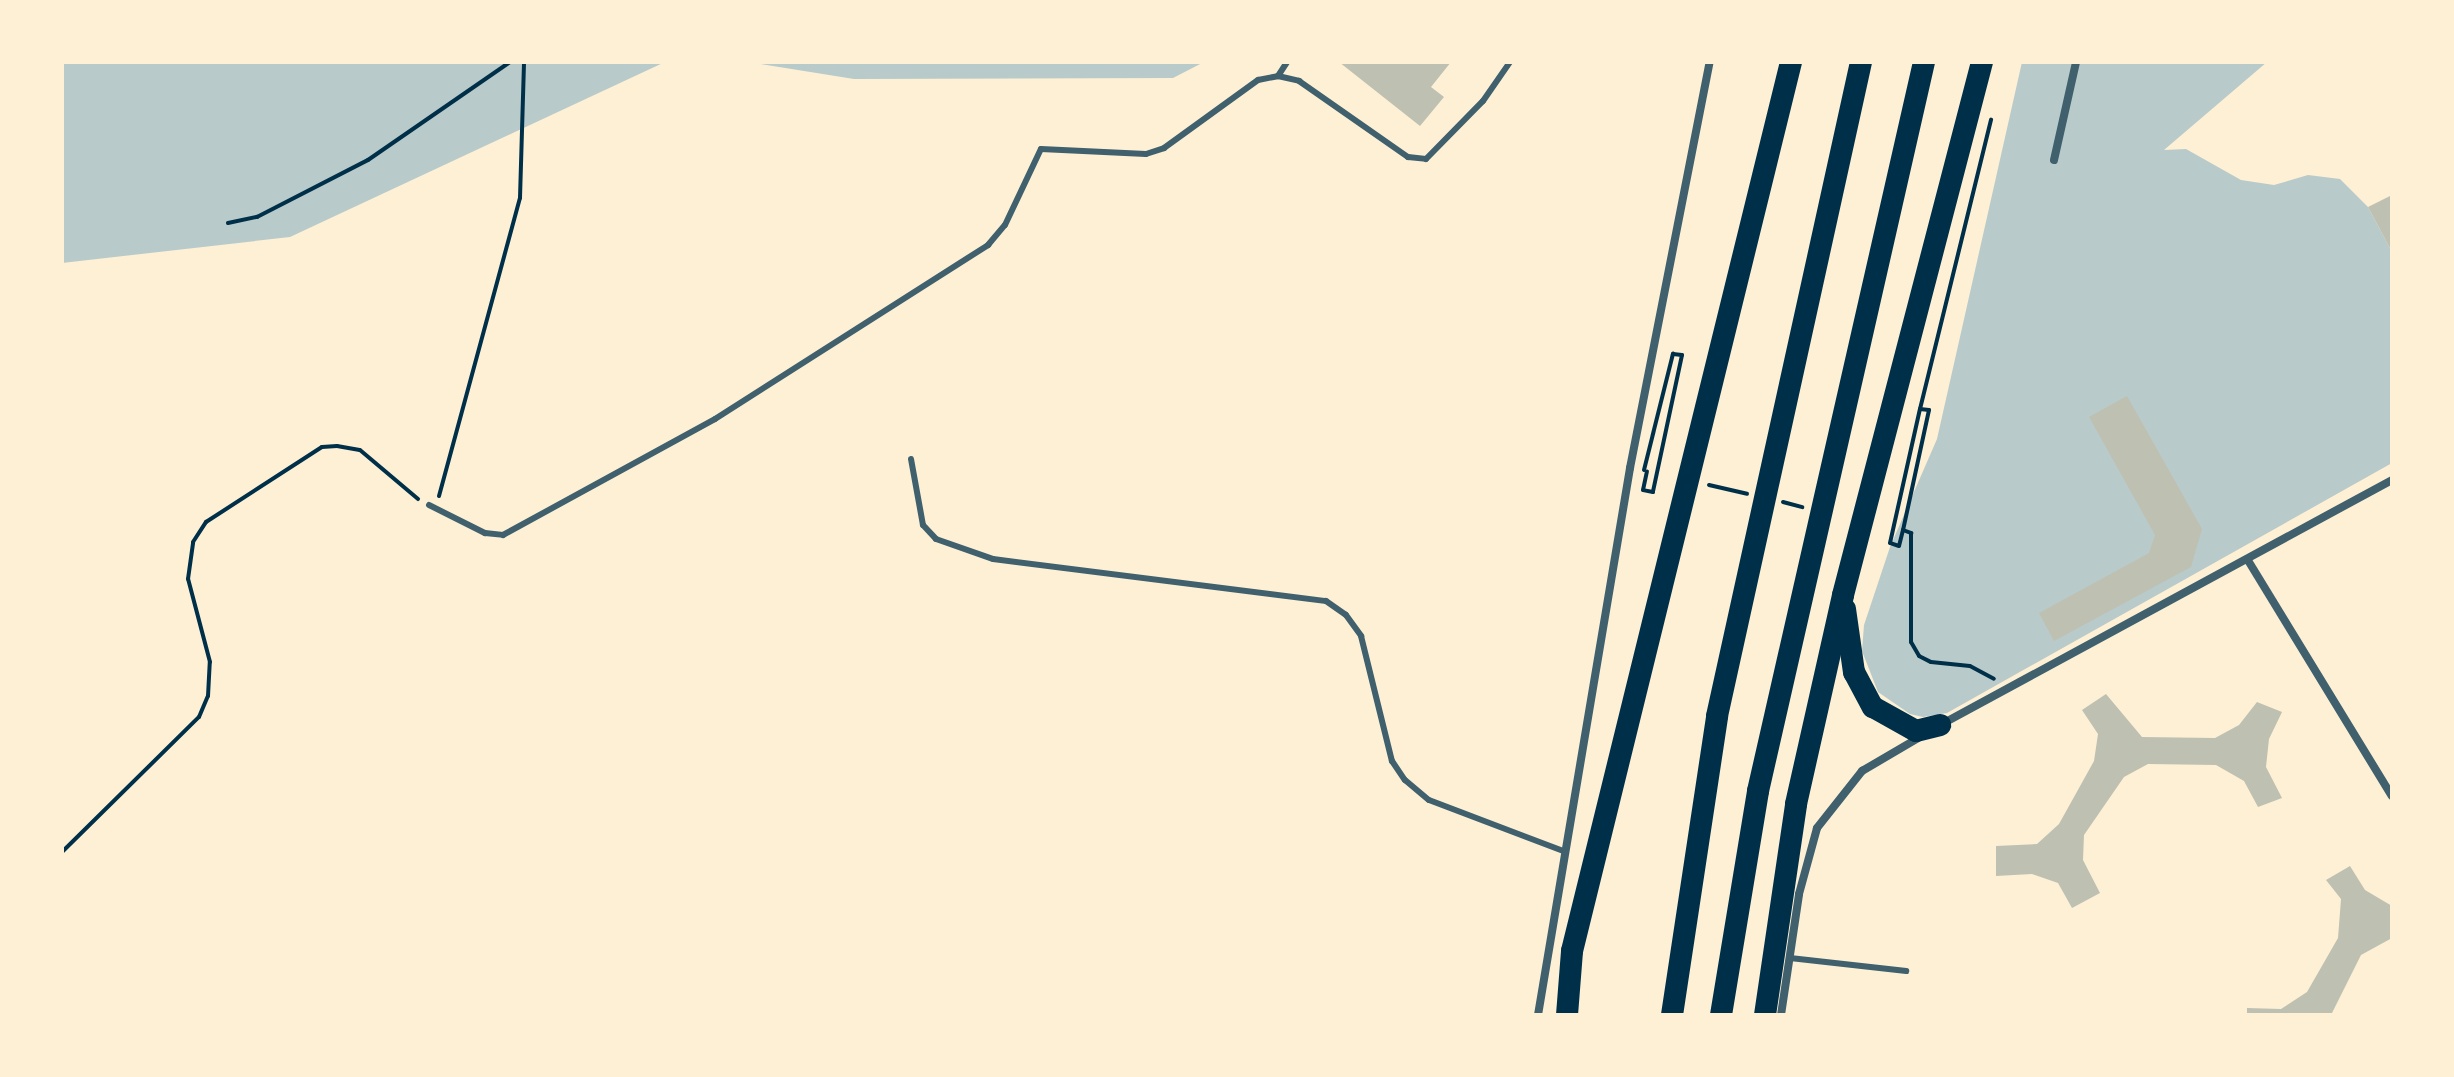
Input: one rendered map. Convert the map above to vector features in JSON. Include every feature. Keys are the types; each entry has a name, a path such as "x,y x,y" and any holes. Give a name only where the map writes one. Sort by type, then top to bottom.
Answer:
{"highway":[{"path":"1553,1015 1572,951 1791,62"},
{"path":"1672,1015 1720,702 1861,62"},
{"path":"1721,1015 1758,791 1924,62"},
{"path":"1765,1015 1796,804 1843,595 1982,62"},
{"path":"1843,595 1854,672 1873,707 1916,731 1940,725"},
{"path":"1567,1015 1572,951"}],"street":[{"path":"1538,1015 1563,851 1630,468 1710,62"},
{"path":"2054,160 2076,62"},
{"path":"1781,1015 1812,841 1844,788 1940,725 2249,562 2392,480"},
{"path":"2249,562 2392,796"}],"lane":[{"path":"1278,76 1287,62"},
{"path":"429,505 485,533 503,535 525,526 715,419 988,245 1005,225 1041,149 1146,154 1164,148 1258,80 1278,76 1299,81 1408,157 1426,159 1483,101 1510,62"},
{"path":"911,459 923,525 936,539 993,559 1326,601 1346,615 1361,636 1392,761 1405,780 1429,800 1563,851"},
{"path":"1790,958 1906,971"}],"path":[{"path":"228,223 257,217 368,160 510,62"},
{"path":"62,852 199,717 208,696 210,662 188,579 193,542 206,522 322,447 360,450 406,493 429,505 443,493 520,198 524,62"},
{"path":"1920,409 1929,410 1899,546 1890,543 1920,409 1994,107"},
{"path":"1673,354 1682,355 1660,474 1653,492 1643,490 1647,471 1673,354"},
{"path":"1630,468 1647,471"},
{"path":"1886,526 1894,528"},
{"path":"1903,530 1911,533 1911,642 1919,656 1970,666 1993,678 2000,692"}],"shaded area":[{"path":"62,62 665,62 290,237 62,263"},
{"path":"748,62 1204,62 1173,78 854,79"},
{"path":"2022,62 2267,62 2164,150 2186,149 2241,180 2274,185 2308,175 2340,179 2368,207 2392,252 2392,463 1947,713 1923,717 1910,714 1878,692 1862,651 1864,625 1890,547 1937,439"}],"building":[{"path":"1339,62 1451,62 1431,87 1444,97 1420,126"},
{"path":"2392,195 2392,252 2368,207"},
{"path":"2127,396 2202,529 2191,567 2054,641 2039,613 2149,553 2155,535 2089,417"},
{"path":"2106,694 2142,737 2215,738 2239,725 2257,702 2282,712 2269,739 2266,767 2282,798 2258,807 2244,781 2216,765 2148,764 2124,777 2084,835 2083,860 2100,893 2072,908 2058,883 2032,874 1996,876 1996,846 2037,844 2059,824 2094,761 2098,734 2082,710"},
{"path":"2350,866 2365,890 2392,906 2392,938 2361,955 2331,1015 2247,1015 2247,1008 2281,1009 2307,992 2338,938 2341,899 2326,880"}]}
